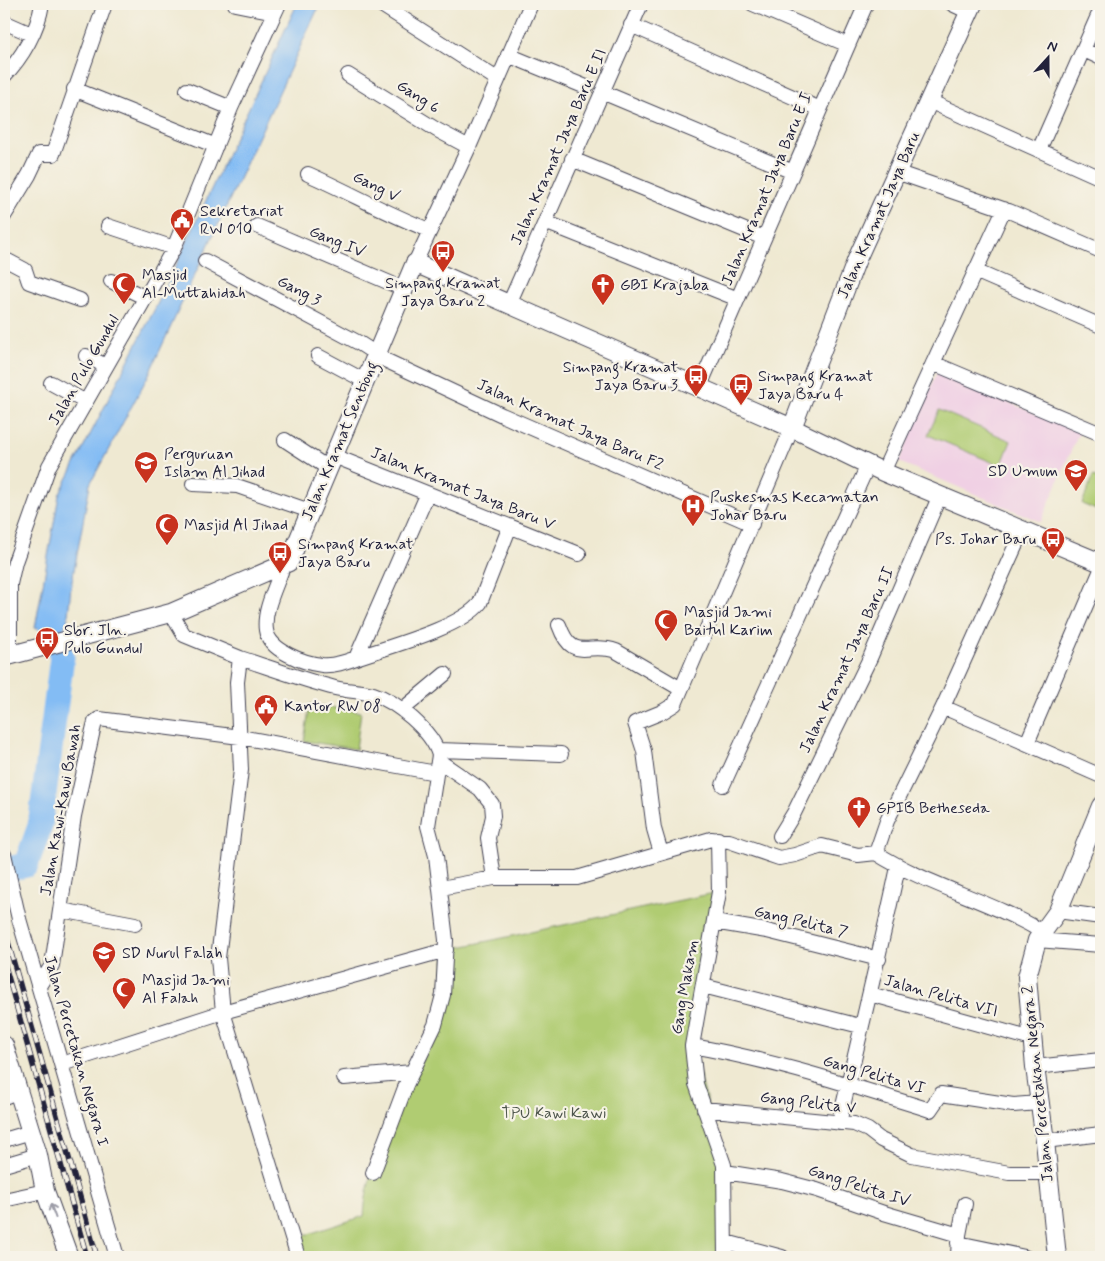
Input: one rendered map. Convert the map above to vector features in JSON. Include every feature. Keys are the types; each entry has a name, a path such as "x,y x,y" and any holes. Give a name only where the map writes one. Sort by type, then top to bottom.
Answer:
{"street":[{"path":"4,76 14,66 31,34 42,4"},
{"path":"4,216 29,175 39,154 53,154 105,4"},
{"path":"235,4 277,8"},
{"path":"380,4 497,79"},
{"path":"531,4 497,79 470,147 429,230 416,263 792,428 876,469 1101,563"},
{"name":"Jalan Kramat Jaya Baru E II","path":"509,304 641,4"},
{"path":"753,4 848,45"},
{"name":"Jalan Kramat Jaya Baru E I","path":"699,388 866,4"},
{"path":"952,4 971,8"},
{"name":"Jalan Pulo Gundul","path":"7,656 10,584 15,562 49,466 84,401 174,248 231,108 277,8"},
{"name":"Jalan Kramat Jaya Baru","path":"792,428 857,259 971,8"},
{"path":"1039,150 1101,9"},
{"path":"4,22 31,34"},
{"path":"631,25 820,109"},
{"path":"1084,50 1101,58"},
{"path":"508,55 586,87"},
{"name":"Gang 6","path":"348,75 437,130 470,147"},
{"path":"74,89 216,146"},
{"path":"187,90 231,108"},
{"path":"602,92 793,172"},
{"path":"930,101 1101,178"},
{"path":"572,159 764,238"},
{"path":"896,172 1004,209 1101,251"},
{"name":"Gang V","path":"308,174 354,194 384,212 429,230"},
{"path":"723,785 876,469 933,363 1004,209"},
{"path":"544,222 738,299"},
{"path":"108,226 174,248"},
{"name":"Gang IV","path":"257,226 404,289"},
{"path":"5,261 25,270 29,282 80,300"},
{"name":"Gang 3","path":"205,261 359,343 376,354"},
{"name":"Jalan Kramat Sentiong","path":"283,566 294,557 310,511 416,263"},
{"path":"975,271 1101,326"},
{"path":"111,281 146,298"},
{"name":"Jalan Kramat Jaya Baru F2","path":"376,354 502,415 752,524"},
{"path":"86,356 106,366"},
{"path":"318,356 365,381"},
{"path":"933,363 1101,434"},
{"path":"51,383 84,401"},
{"path":"661,853 654,829 644,751 635,724 637,721 662,712 678,696 792,428"},
{"name":"Jalan Kramat Jaya Baru V","path":"285,440 331,462 427,495 579,554"},
{"path":"193,484 237,486 310,511"},
{"path":"356,658 427,495"},
{"name":"Jalan Kramat Jaya Baru II","path":"780,836 794,814 870,658 940,495"},
{"path":"283,566 266,625 271,641 290,655 322,665 339,664 433,631 474,611 480,603 510,526"},
{"path":"876,853 887,821 943,708 1023,529"},
{"path":"7,656 171,613 283,566"},
{"path":"1027,743 1101,570"},
{"path":"171,613 184,635 240,658 337,689 371,694 394,704 402,710 426,734 438,761 480,789 492,804 493,816 488,838 494,878"},
{"path":"559,625 569,646 580,650 604,648 616,651 678,696"},
{"path":"240,658 237,682 240,770 218,958 224,1012 298,1257"},
{"path":"402,710 445,674"},
{"path":"943,708 1101,776"},
{"name":"Jalan Kawi-Kawi Bawah","path":"39,986 52,965 74,816 95,722 104,718 240,737 379,764 560,754"},
{"path":"373,1173 412,1072 435,1025 443,995 446,950 441,888 436,856 428,826 438,761"},
{"name":"Jalan Percetakan Negara 2","path":"1057,1257 1045,1141 1037,1104 1035,1066 1029,1038 1027,977 1040,936 1058,911 1101,806"},
{"path":"441,888 494,878 577,878 711,839 749,847 761,853 779,858 795,856 822,846 858,855 876,853 898,867 1012,914 1040,936 1101,945"},
{"name":"Gang Makam","path":"718,839 720,886 692,1046 696,1084 726,1172 725,1257"},
{"name":"Jalan Percetakan Negara I","path":"4,854 39,986 117,1257"},
{"path":"839,1123 860,1026 879,959 898,867"},
{"path":"60,910 135,924"},
{"path":"1058,911 1101,917"},
{"name":"Gang Pelita 7","path":"714,922 767,931 879,959"},
{"path":"62,1064 224,1012 446,950"},
{"path":"703,986 860,1026"},
{"name":"Jalan Pelita VII","path":"870,994 1029,1038"},
{"path":"4,1045 10,1094 31,1132 46,1190 69,1257"},
{"name":"Gang Pelita VI","path":"692,1046 719,1051 848,1084 930,1110 942,1094 1013,1105 1037,1104"},
{"path":"1035,1066 1101,1060"},
{"path":"344,1078 412,1072"},
{"name":"Gang Pelita V","path":"704,1109 854,1124 912,1155 1009,1173 1048,1173"},
{"path":"4,1140 31,1132"},
{"path":"1045,1141 1101,1134"},
{"path":"4,1165 38,1156"},
{"name":"Gang Pelita IV","path":"726,1172 782,1181 817,1190 884,1213 958,1245 1025,1257"},
{"path":"4,1200 46,1190"},
{"path":"958,1245 965,1204"},
{"path":"726,1242 782,1257"}],"shaded area":[{"path":"937,372 1079,432 1041,522 899,462"}],"green space":[{"path":"939,410 1011,441 1001,466 928,435"},
{"path":"1093,476 1101,479 1101,512 1082,504"},
{"path":"310,704 361,712 356,749 304,741"},
{"name":"TPU Kawi Kawi","path":"719,892 692,1046 724,1165 724,1257 298,1257 293,1239 364,1216 367,1191 374,1167 435,1026 446,950"}],"water":[{"path":"297,4 320,4 148,376 90,484 71,587 67,625 35,628 59,495 164,291"}],"waterway":[{"path":"4,870 26,865 40,826 62,657 51,627 57,594"}],"railway":[{"path":"4,928 97,1257"},
{"path":"4,962 87,1257"}],"place":[{"name":"Sekretariat RW 010","path":"182,241"},
{"name":"Simpang Kramat Jaya Baru 2","path":"443,273"},
{"name":"Masjid Al-Muttahidah","path":"124,305"},
{"name":"GBI Krajaba","path":"603,306"},
{"name":"Simpang Kramat Jaya Baru 3","path":"696,397"},
{"name":"Simpang Kramat Jaya Baru 4","path":"741,406"},
{"name":"Perguruan Islam Al Jihad","path":"146,484"},
{"name":"SD Umum","path":"1076,492"},
{"name":"Puskesmas Kecamatan Johar Baru","path":"693,527"},
{"name":"Masjid Al Jihad","path":"167,546"},
{"name":"Ps. Johar Baru","path":"1053,560"},
{"name":"Simpang Kramat Jaya Baru","path":"280,574"},
{"name":"Masjid Jami Baitul Karim","path":"666,642"},
{"name":"Sbr. Jln. Pulo Gundul","path":"47,660"},
{"name":"Kantor RW 08","path":"266,727"},
{"name":"GPIB Betheseda","path":"859,829"},
{"name":"SD Nurul Falah","path":"104,974"},
{"name":"Masjid Jami Al Falah","path":"124,1010"}]}
